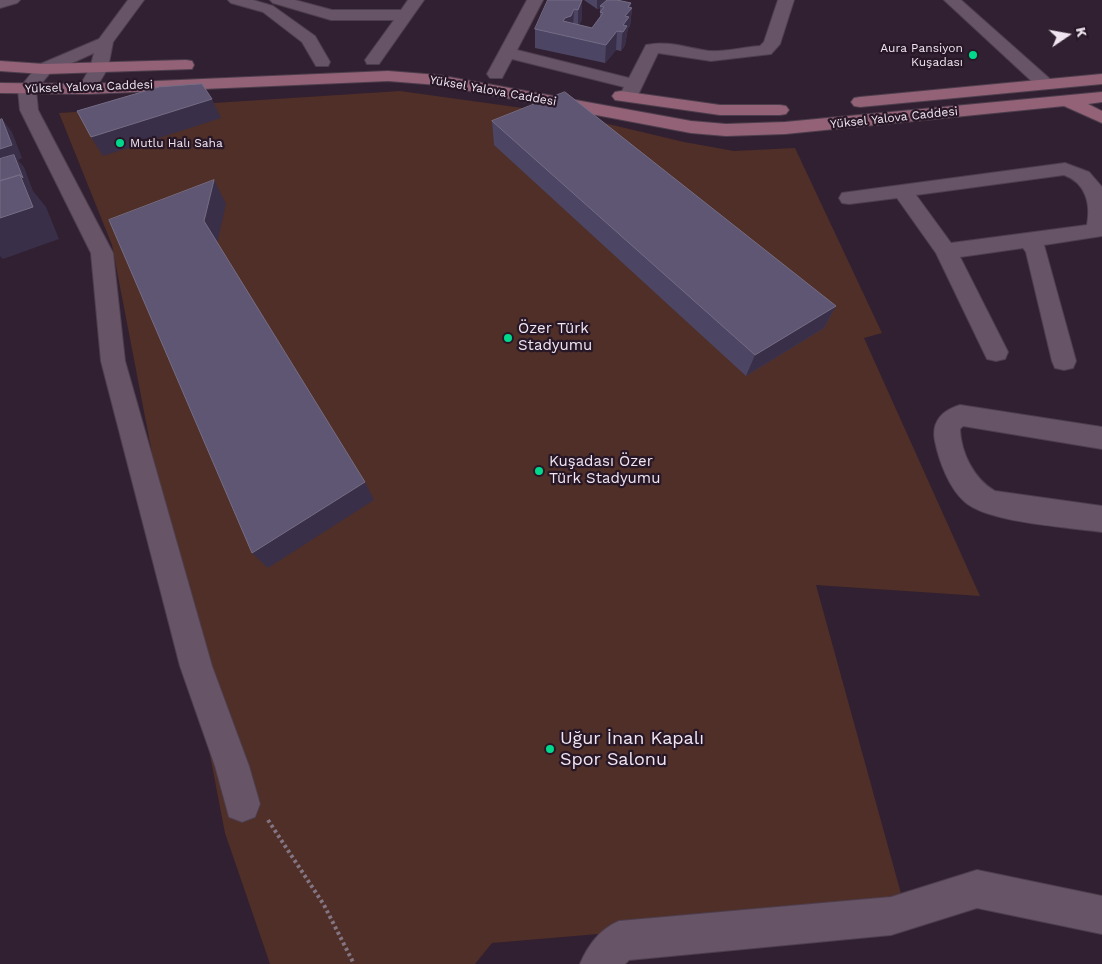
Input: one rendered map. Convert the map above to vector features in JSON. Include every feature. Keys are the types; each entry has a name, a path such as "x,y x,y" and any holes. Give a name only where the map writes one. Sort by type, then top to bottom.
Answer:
{"main road":[{"name":"Yüksel Yalova Caddesi","path":"303,62 372,60 445,65 549,83"},
{"name":"Yüksel Yalova Caddesi","path":"0,66 44,69 206,65"},
{"name":"Yüksel Yalova Caddesi","path":"0,88 27,90 86,89 388,76 438,80 691,127 726,130 785,128 1066,101 1102,95"},
{"name":"Yüksel Yalova Caddesi","path":"845,103 1094,79"},
{"path":"1094,79 1102,95"},
{"path":"1044,83 1066,101 1102,118"},
{"path":"592,91 631,91 720,110 796,108"}],"street":[{"path":"0,3 12,0"},
{"path":"86,89 100,68 106,42 136,0"},
{"path":"236,0 268,9 336,61"},
{"path":"278,0 331,16 404,15"},
{"path":"372,60 416,0"},
{"path":"496,74 535,0"},
{"path":"507,52 631,91 650,52 656,48 711,56 765,50 772,44 786,0"},
{"path":"952,0 1044,83"},
{"path":"106,42 44,69 27,90 29,110 102,253 113,360 196,666 232,766 242,804"},
{"path":"849,198 1065,169 1082,176 1098,188 1102,223 1095,231 946,251"},
{"path":"902,191 946,251 996,352"},
{"path":"1029,241 1036,250 1064,361"},
{"path":"1102,438 960,415 951,420 947,427 947,436 963,479 968,487 983,499 991,503 1102,519"},
{"path":"600,964 619,941 891,916 977,889 1102,915"}],"path":[{"path":"242,804 272,823 324,905 354,964"}],"shaded area":[{"name":"Kuşadası Özer Türk Stadyumu","path":"400,91 566,114 684,142 734,151 795,148 882,333 864,338 980,596 816,585 905,908 492,943 475,964 270,964 225,833 112,245 59,113"}],"building":[{"path":"548,0 582,0 578,10 574,9 571,16 563,21 592,28 603,13 600,12 604,7 600,6 607,0 631,3 628,7 632,8 625,16 629,17 623,25 627,26 623,32 617,31 606,45 535,29"},
{"path":"202,84 212,99 91,137 77,111 159,87"},
{"path":"565,92 836,306 755,355 492,121"},
{"path":"2,119 12,145 0,149 0,120"},
{"path":"14,155 23,178 20,175 0,181 0,159"},
{"path":"20,175 33,207 0,218 0,181"},
{"path":"214,180 204,221 365,482 252,553 109,220"}],"place":[{"name":"Aura Pansiyon Kuşadası","path":"973,55"},
{"name":"Mutlu Halı Saha","path":"120,143"},
{"name":"Özer Türk Stadyumu","path":"508,338"},
{"name":"Kuşadası Özer Türk Stadyumu","path":"539,471"},
{"name":"Uğur İnan Kapalı Spor Salonu","path":"550,749"}]}
